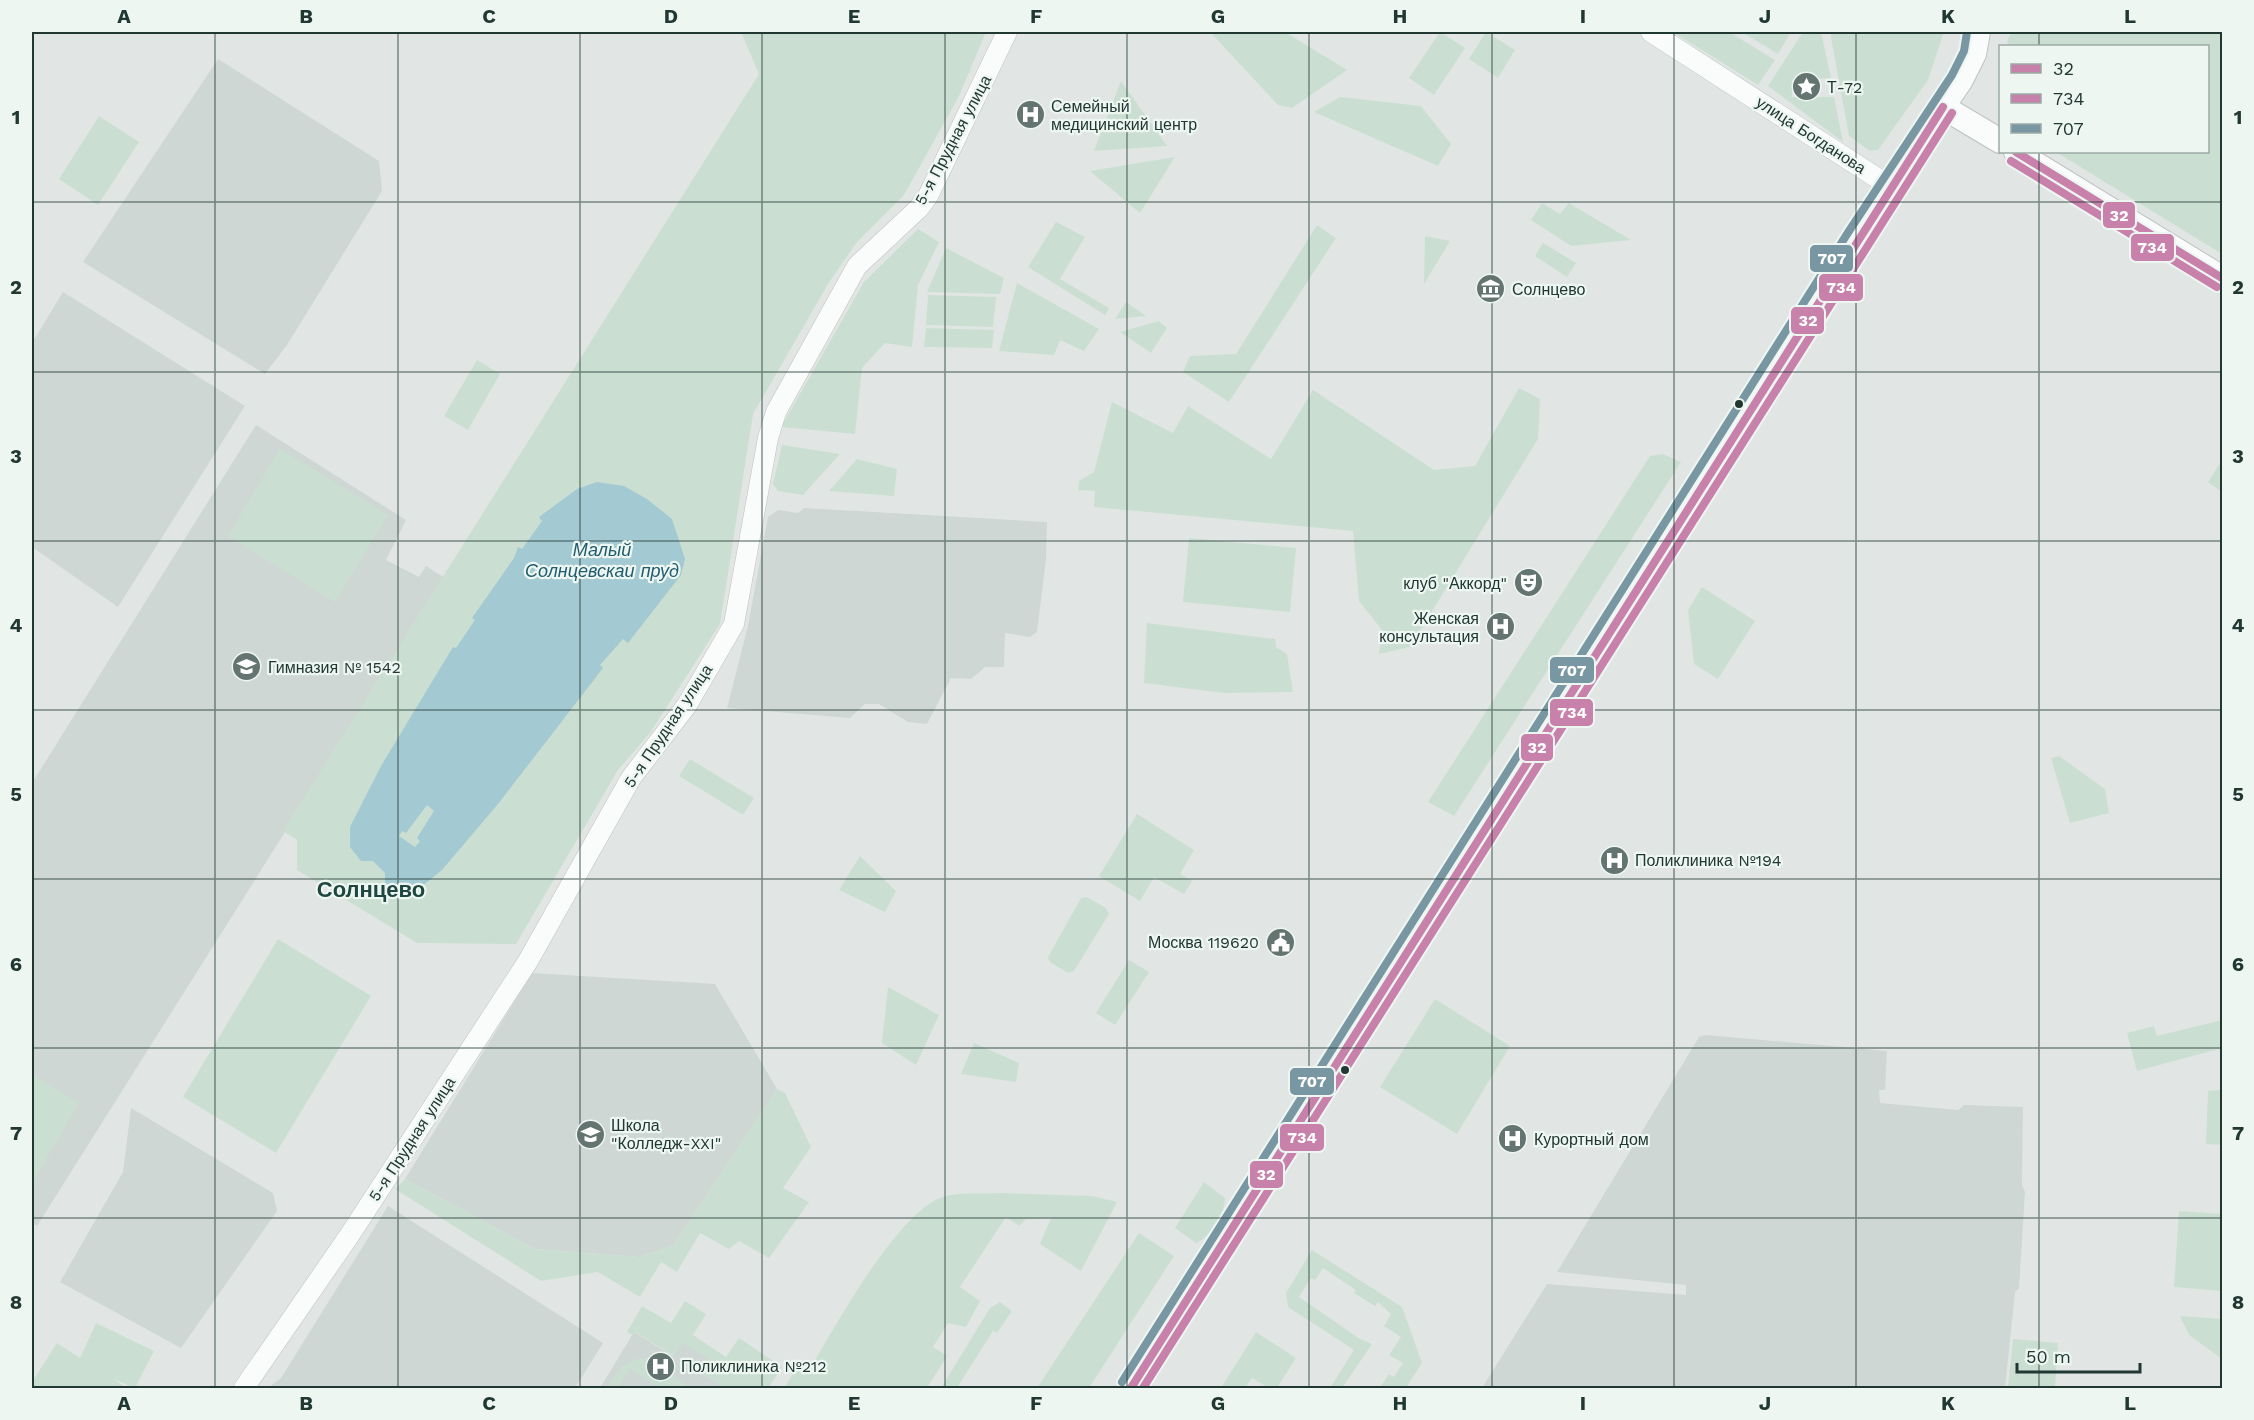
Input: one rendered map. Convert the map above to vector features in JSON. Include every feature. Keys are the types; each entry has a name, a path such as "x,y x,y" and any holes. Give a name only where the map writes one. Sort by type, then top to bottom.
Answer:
{"street":[{"name":"5-я Прудная улица","path":"244,1389 349,1236 528,961 631,778 687,705 734,624 768,438 776,412 857,266 919,208 928,196 1007,32"},
{"name":"улица Богданова","path":"1651,32 1892,186"},
{"path":"1131,1389 1961,80 1974,54 1978,32"},
{"path":"1943,107 1999,140"},
{"path":"2018,153 2223,278"}],"shaded area":[{"path":"218,59 379,161 382,191 287,345 265,374 83,262"},
{"path":"63,292 245,406 118,607 32,547 32,343"},
{"name":"Гимназия № 1542","path":"256,425 406,520 386,560 419,577 426,566 445,578 37,1226 32,1222 32,783"},
{"path":"804,508 1047,522 1046,559 1037,632 1030,637 1005,633 1004,667 985,667 971,679 951,678 927,724 908,722 879,704 865,704 850,718 727,708 748,626 768,517 778,510 798,513"},
{"name":"Школа \"Колледж-XXI\"","path":"532,973 715,984 777,1089 674,1245 639,1257 535,1249 405,1179"},
{"path":"1706,1035 1887,1051 1885,1090 1879,1090 1880,1103 1958,1110 1964,1105 2023,1107 2022,1185 2025,1192 2019,1288 2015,1292 2005,1388 1482,1388 1547,1284 1686,1295 1686,1285 1557,1272 1699,1037"},
{"path":"131,1108 273,1193 277,1211 181,1348 60,1282 123,1172"},
{"path":"388,1206 603,1343 575,1388 268,1388 281,1378"},
{"name":"Поликлиника №212","path":"634,1332 673,1356 682,1342 710,1359 701,1373 727,1388 600,1388"}],"green space":[{"path":"741,32 986,32 959,96 904,195 857,242 828,284 753,414 720,624 650,733 618,770 516,944 417,943 297,870 297,840 283,831 759,74"},
{"path":"1210,32 1285,32 1347,70 1292,108 1278,105"},
{"path":"1440,32 1465,48 1434,95 1409,78"},
{"path":"1486,32 1515,50 1498,78 1469,59"},
{"path":"1673,32 1729,32 1775,60 1758,85"},
{"path":"1742,32 1791,32 1778,54"},
{"path":"1803,32 1821,32 1831,78 1792,80 1792,97 1834,97 1843,142 1768,86"},
{"path":"1830,32 1944,32 1928,80 1878,150 1870,151 1849,136"},
{"path":"2011,32 2222,32 2222,254 2058,153 2209,153 2209,45 2009,45 2007,42"},
{"path":"1121,81 1167,146 1094,151"},
{"path":"1340,97 1421,106 1451,144 1438,166 1314,112"},
{"path":"99,116 139,142 98,205 59,179"},
{"path":"1175,157 1140,213 1090,171"},
{"path":"1542,203 1560,214 1569,203 1631,240 1571,246 1531,220"},
{"path":"1056,222 1085,237 1060,279 1109,308 1105,315 1028,267"},
{"path":"1317,225 1336,238 1229,402 1183,372 1190,356 1236,354"},
{"path":"918,229 939,242 918,285 912,347 885,343 862,368 855,434 781,427 864,282"},
{"path":"1425,236 1450,241 1424,284"},
{"path":"1543,243 1576,263 1567,277 1535,256"},
{"path":"946,248 1004,278 1000,294 927,292"},
{"path":"1017,283 1099,329 1084,351 1060,340 1054,355 999,351"},
{"path":"928,295 996,297 993,327 926,325"},
{"path":"1126,302 1146,316 1115,319"},
{"path":"1159,321 1167,328 1151,353 1120,332"},
{"path":"926,328 994,330 992,348 924,347"},
{"path":"477,360 500,374 468,430 444,416"},
{"path":"1519,388 1540,399 1538,439 1410,647 1379,654 1382,630 1359,601 1353,531 1094,507 1095,491 1078,490 1079,481 1094,472 1112,402 1173,433 1188,406 1271,459 1313,390 1434,470 1475,466"},
{"path":"782,445 840,454 803,495 778,491 773,484"},
{"path":"280,449 388,515 335,602 228,536"},
{"path":"1663,454 1681,462 1454,816 1428,802 1650,456"},
{"path":"857,459 897,469 894,496 829,491"},
{"path":"2222,460 2222,492 2208,482"},
{"path":"1189,538 1296,548 1290,612 1183,602"},
{"path":"1702,587 1755,621 1718,679 1694,664 1688,610"},
{"path":"1147,623 1275,639 1276,647 1287,654 1293,692 1224,693 1144,683"},
{"path":"2059,756 2105,789 2109,813 2070,823 2051,758"},
{"path":"690,759 754,798 743,815 679,776"},
{"path":"1137,814 1194,850 1180,874 1192,881 1184,894 1154,877 1140,901 1099,876"},
{"path":"860,856 896,891 885,912 839,890"},
{"path":"1087,897 1106,908 1109,914 1074,971 1068,973 1050,962 1048,957 1081,898"},
{"path":"278,939 371,996 276,1153 183,1097"},
{"path":"1129,960 1149,972 1115,1025 1096,1013"},
{"path":"888,987 939,1015 916,1065 882,1043"},
{"path":"1435,999 1510,1046 1457,1134 1380,1087"},
{"path":"2222,1020 2222,1048 2137,1071 2127,1033 2154,1026 2157,1036"},
{"path":"974,1043 1019,1063 1016,1082 961,1074"},
{"path":"32,1074 79,1103 32,1183"},
{"path":"777,1089 785,1093 811,1147 783,1188 809,1202 769,1258 739,1241 729,1249 700,1233 677,1272 661,1262 640,1297 598,1272 541,1281 395,1189 405,1179 535,1249 639,1257 674,1245"},
{"path":"2222,1090 2222,1145 2206,1144 2208,1091"},
{"path":"1204,1182 1225,1198 1220,1217 1206,1236 1196,1243 1175,1228"},
{"path":"1001,1193 1092,1196 1117,1202 1081,1271 1040,1244 1051,1218 1026,1219 1019,1226 1006,1217 960,1287 980,1301 966,1327 948,1323 933,1347 947,1356 927,1388 784,1388 797,1367 807,1374 868,1273 908,1223 928,1205 946,1196"},
{"path":"2179,1211 2222,1214 2222,1291 2174,1287"},
{"path":"1139,1233 1174,1256 1089,1388 1037,1388"},
{"path":"1312,1250 1402,1307 1422,1363 1406,1388 1381,1386 1389,1374 1394,1377 1403,1363 1389,1355 1401,1337 1384,1326 1391,1314 1378,1302 1375,1306 1354,1293 1356,1290 1323,1268 1315,1280 1311,1278 1299,1297 1360,1339 1372,1344 1342,1388 1330,1388 1354,1350 1288,1307 1286,1293"},
{"path":"685,1301 706,1314 693,1335 726,1357 739,1338 782,1367 768,1388 727,1388 701,1373 709,1359 682,1342 674,1356 635,1332 632,1335 627,1332 642,1306 671,1323"},
{"path":"1000,1302 1012,1311 997,1333 993,1331 957,1388 941,1388 990,1308"},
{"path":"2180,1316 2222,1319 2222,1359 2189,1335"},
{"path":"96,1323 154,1351 135,1388 113,1379 127,1388 32,1388 32,1382 57,1343 80,1358"},
{"path":"1256,1332 1296,1358 1277,1388 1269,1388 1252,1378 1245,1388 1221,1388"},
{"path":"2013,1339 2058,1343 2055,1388 2008,1388"},
{"path":"645,1358 690,1388 659,1388 630,1369 617,1388 608,1388 627,1363"}],"water":[{"name":"Малый Солнцевскаи пруд","path":"597,482 624,486 647,499 672,519 685,559 681,575 628,643 623,639 600,665 603,668 498,804 442,870 416,891 402,893 385,884 385,873 373,861 361,861 350,847 350,827 381,766 453,647 456,648 475,620 472,618 514,558 518,547 522,549 542,521 539,517 577,489","holes":["427,805 434,811 417,838 420,841 415,847 399,836 402,831 406,833"]}],"transit line":[{"name":"707","path":"1122,1382 1849,231 1952,75 1964,51 1967,32"},
{"name":"32","path":"1131,1388 1943,107"},
{"name":"734","path":"1143,1388 1952,113"},
{"name":"32","path":"2018,153 2222,278"},
{"name":"734","path":"2011,161 2217,287"}],"place":[{"name":"Т-72","path":"1806,87"},
{"name":"Семейный медицинский центр","path":"1030,115"},
{"name":"Солнцево","path":"1491,289"},
{"name":"клуб \"Аккорд\"","path":"1528,583"},
{"name":"Женская консультация","path":"1500,627"},
{"name":"Гимназия № 1542","path":"247,667"},
{"name":"Поликлиника №194","path":"1614,860"},
{"name":"Москва 119620","path":"1280,942"},
{"name":"Школа \"Колледж-XXI\"","path":"590,1134"},
{"name":"Курортный дом","path":"1513,1139"},
{"name":"Поликлиника №212","path":"660,1366"}],"district":[{"name":"Солнцево","path":"371,889"}]}
